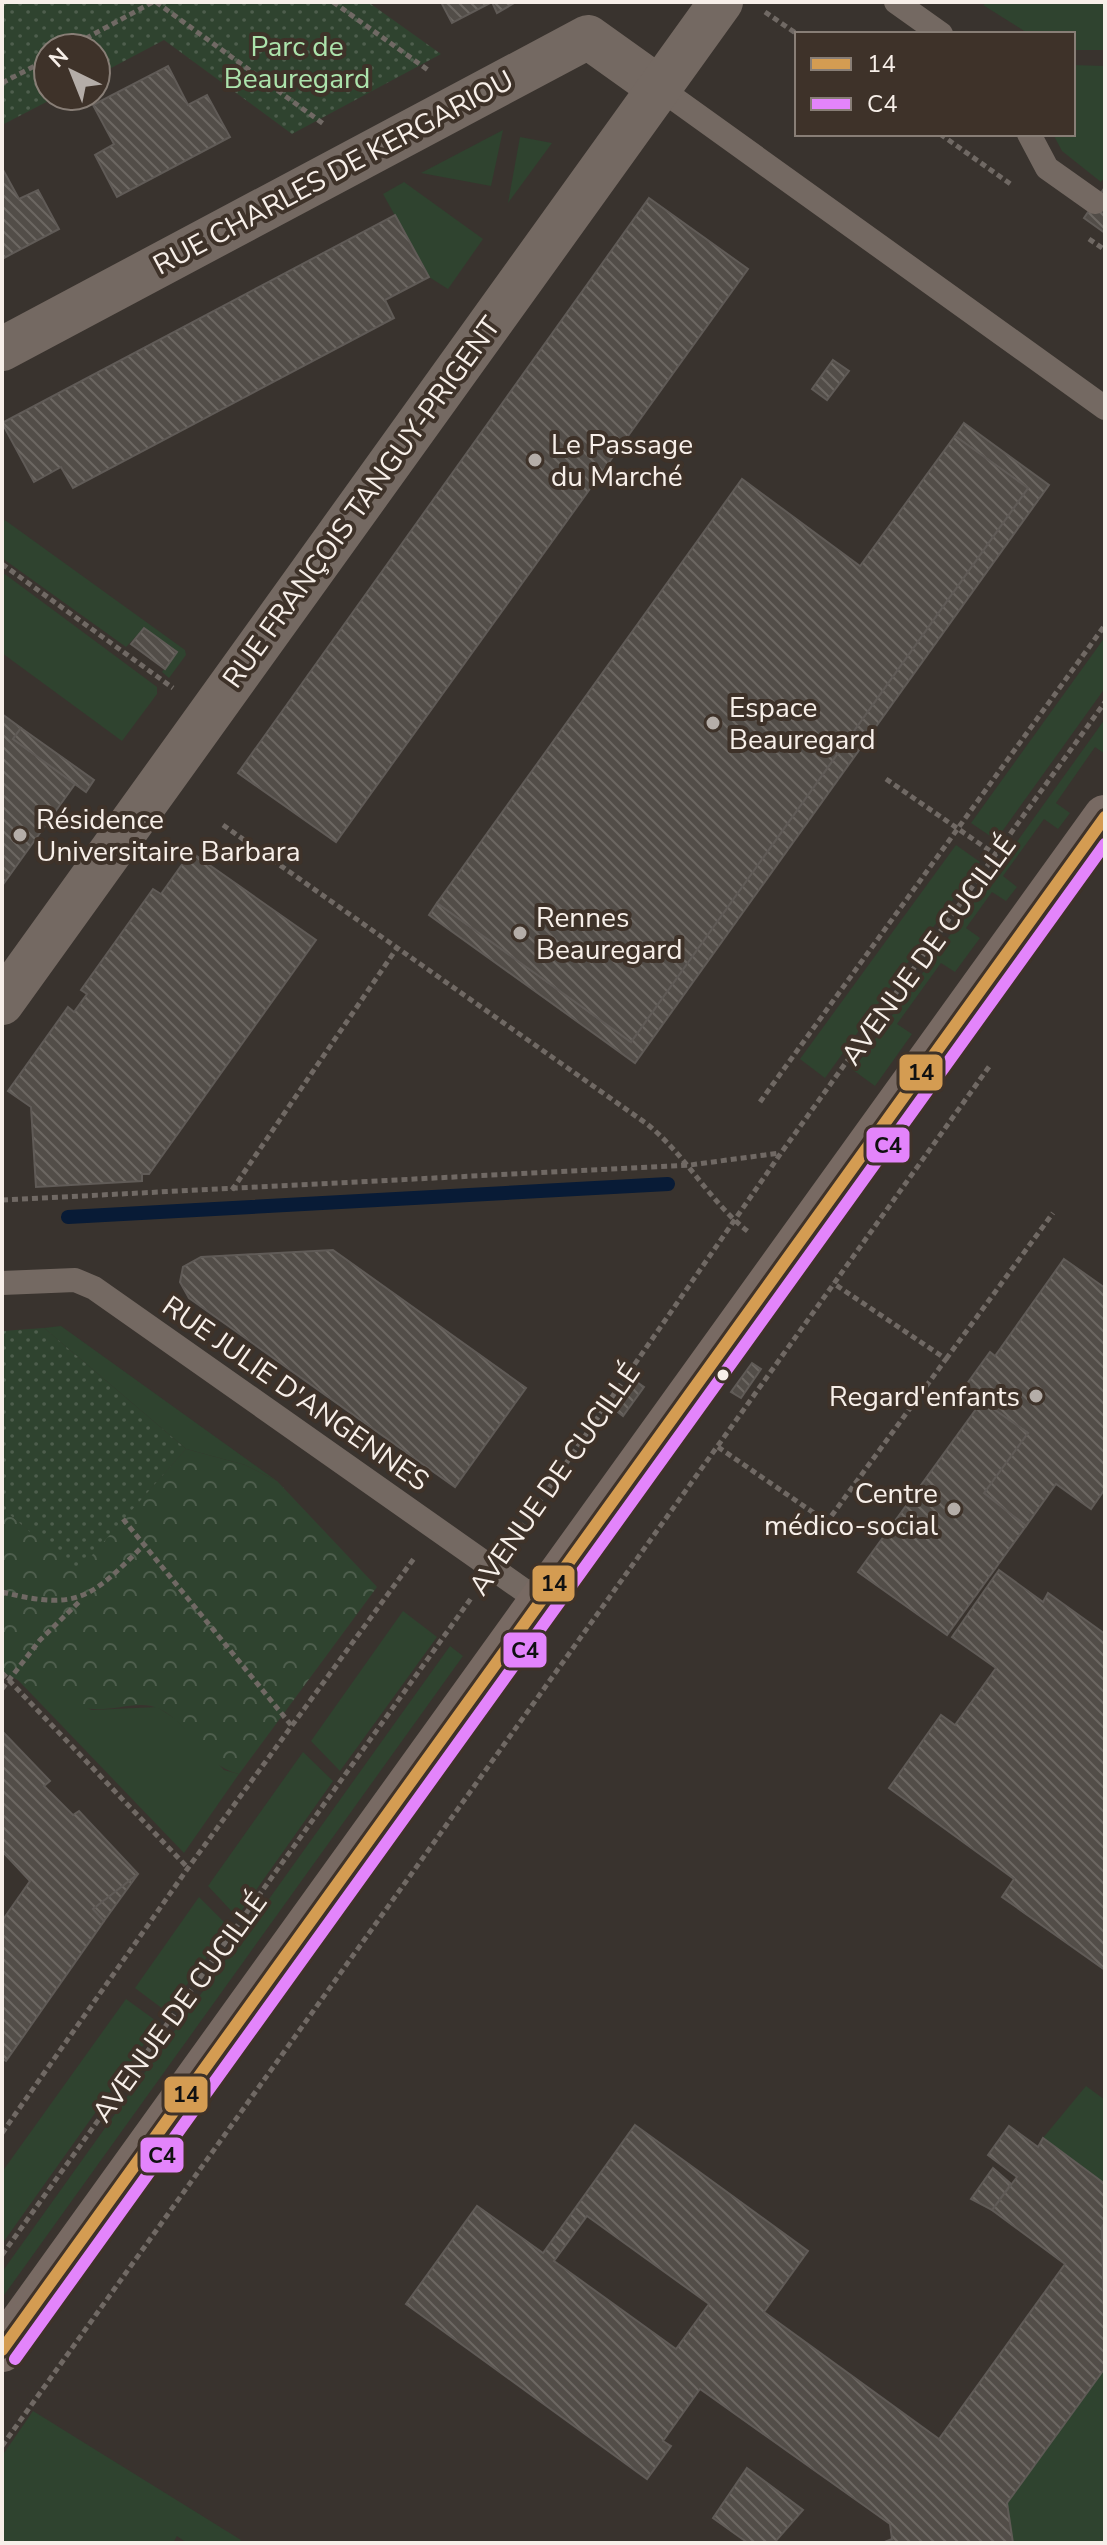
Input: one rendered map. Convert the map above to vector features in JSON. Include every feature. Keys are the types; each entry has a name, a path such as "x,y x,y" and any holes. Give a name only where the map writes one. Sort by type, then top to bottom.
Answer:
{"street":[{"name":"RUE FRANÇOIS TANGUY-PRIGENT","path":"2,1003 658,87 742,6"},
{"name":"RUE CHARLES DE KERGARIOU","path":"2,349 468,98 588,37 658,87"},
{"name":"AVENUE DE CUCILLÉ","path":"2,2350 1105,817"}],"lane":[{"path":"896,2 938,32"},
{"path":"658,87 1105,408"},
{"path":"1030,136 1047,168 1095,202"},
{"name":"RUE JULIE D'ANGENNES","path":"2,1283 75,1280 94,1288 539,1601"}],"path":[{"path":"98,32 155,2 365,154"},
{"path":"333,2 468,98"},
{"path":"742,6 795,33"},
{"path":"2,83 32,67"},
{"path":"2,564 209,714"},
{"path":"760,1102 1105,625"},
{"name":"AVENUE DE CUCILLÉ","path":"2,2255 493,1568 781,1153 1105,702"},
{"path":"886,779 996,855"},
{"path":"223,825 647,1124 690,1165 734,1220"},
{"path":"231,1190 397,948"},
{"path":"2,2446 998,1053"},
{"path":"2,1200 690,1165 781,1153"},
{"path":"718,1447 827,1522 1053,1213"},
{"path":"788,1261 818,1281 834,1283 946,1359"},
{"path":"123,1519 146,1543 291,1725"},
{"path":"2,2133 188,1868 436,1528"},
{"path":"2,1689 40,1640 146,1543"},
{"path":"2,1592 51,1601 82,1599"},
{"path":"2,1673 188,1868"}],"green space":[{"name":"Parc de Beauregard","path":"2,2 368,2 441,54 292,134 164,40 112,68 112,32 32,32 32,109 2,125"},
{"path":"989,2 1105,2 1105,50 1075,50 1075,32 1026,32 983,5"},
{"path":"1075,65 1105,66 1105,177 1101,182 1062,151 1054,136 1075,136"},
{"path":"503,130 491,186 421,173"},
{"path":"520,137 552,143 508,203"},
{"path":"404,182 483,239 448,289 429,277 383,194"},
{"path":"2,518 185,650 186,655 169,678 162,672 177,651 144,628 126,647 2,558"},
{"path":"2,572 157,687 157,694 122,741 2,653"},
{"path":"1105,637 1105,688 996,840 971,823"},
{"path":"1105,719 1105,754 1095,747 1056,803 1070,813 1058,829 1044,819 1003,876 1017,887 1006,901 992,892 966,928 980,938 955,972 941,963 897,1024 912,1034 875,1086 853,1070"},
{"path":"956,845 980,862 825,1078 800,1059"},
{"path":"61,1326 277,1481 245,1465 186,1449 44,1328"},
{"path":"44,1328 186,1449 77,1572 2,1508 2,1331"},
{"path":"186,1449 245,1465 277,1481 377,1587 239,1774 214,1762 181,1725 160,1709 144,1705 83,1708 2,1672 2,1508 77,1571"},
{"path":"403,1611 437,1637 340,1771 311,1741"},
{"path":"450,1646 463,1656 2,2298 2,2272"},
{"path":"17,1679 92,1710 157,1707 176,1719 224,1770 239,1774 184,1853"},
{"path":"303,1752 333,1781 237,1917 208,1886"},
{"path":"199,1897 229,1927 167,2012 135,1988"},
{"path":"126,1999 159,2023 2,2244 2,2172"},
{"path":"1086,2086 1105,2100 1105,2184 1043,2138"},
{"path":"1105,2368 1105,2543 1013,2543 1007,2503"},
{"path":"33,2411 241,2540 239,2543 187,2543 177,2536 173,2543 2,2543 2,2456"}],"building":[{"path":"441,2 492,2 452,23"},
{"path":"492,2 516,2 497,13"},
{"path":"168,66 188,105 207,95 230,137 117,197 95,155 114,144 97,112 112,112 112,95"},
{"path":"2,168 19,199 38,190 59,229 2,259"},
{"path":"1105,187 1105,233 1084,218"},
{"name":"Le Passage du Marché","path":"649,198 748,269 336,842 238,773"},
{"path":"395,215 429,277 385,300 394,318 73,488 61,467 34,482 2,423"},
{"path":"833,360 849,371 827,400 812,389"},
{"path":"964,423 1049,485 635,1063 429,915 437,903 631,1042 1028,488 955,436"},
{"name":"Espace Beauregard","path":"955,436 1028,488 631,1042 437,903 742,479 860,566"},
{"path":"144,628 177,652 165,669 131,644"},
{"name":"Résidence Universitaire Barbara","path":"2,714 21,728 13,739 75,784 2,886"},
{"path":"21,728 94,780 86,792 13,739"},
{"path":"191,852 316,940 149,1174 142,1174 142,1181 36,1187 31,1107 8,1091 68,1007 74,1012 87,994 81,990 153,889 161,894"},
{"path":"333,1250 526,1388 455,1487 189,1298 180,1282 183,1267 201,1257"},
{"name":"Regard'enfants","path":"1064,1259 1105,1288 1105,1489 1091,1509 1056,1484 1026,1526 984,1493 1028,1433 982,1401 979,1405 961,1392 990,1352 995,1356"},
{"path":"752,1363 761,1369 741,1398 731,1392"},
{"path":"634,1380 644,1387 623,1416 614,1409"},
{"name":"Centre médico-social","path":"982,1401 1028,1433 984,1493 1026,1526 947,1635 858,1572"},
{"path":"999,1570 1043,1602 1048,1593 1105,1634 1105,1970 1002,1897 1014,1879 889,1788 941,1715 955,1725 996,1668 952,1637"},
{"path":"2,1731 50,1781 44,1786 73,1815 79,1811 138,1874 93,1909 104,1921 6,2061 2,2059 2,1921 30,1881 2,1851"},
{"path":"138,1874 104,1921 93,1909"},
{"path":"635,2125 808,2251 764,2312 939,2439 1065,2264 992,2210 1017,2177 988,2155 1009,2126 1038,2147 1043,2138 1105,2184 1105,2222 1102,2227 1105,2368 1007,2503 1013,2543 882,2543 892,2539 890,2524 700,2389 663,2441 671,2446 647,2479 406,2304 477,2206 543,2253","holes":["587,2216 709,2304 676,2349 554,2261"]},
{"path":"993,2168 1011,2184 992,2210 971,2199"},
{"path":"747,2468 803,2510 774,2543 748,2543 713,2518"}],"waterway":[{"path":"68,1217 668,1184"}],"transit line":[{"name":"14","path":"2,2350 1105,817"},
{"name":"C4","path":"15,2359 1105,844"}],"place":[{"name":"Le Passage du Marché","path":"535,460"},
{"name":"Espace Beauregard","path":"713,723"},
{"name":"Résidence Universitaire Barbara","path":"20,835"},
{"name":"Rennes Beauregard","path":"520,933"},
{"name":"Regard'enfants","path":"1036,1396"},
{"name":"Centre médico-social","path":"954,1509"}]}
